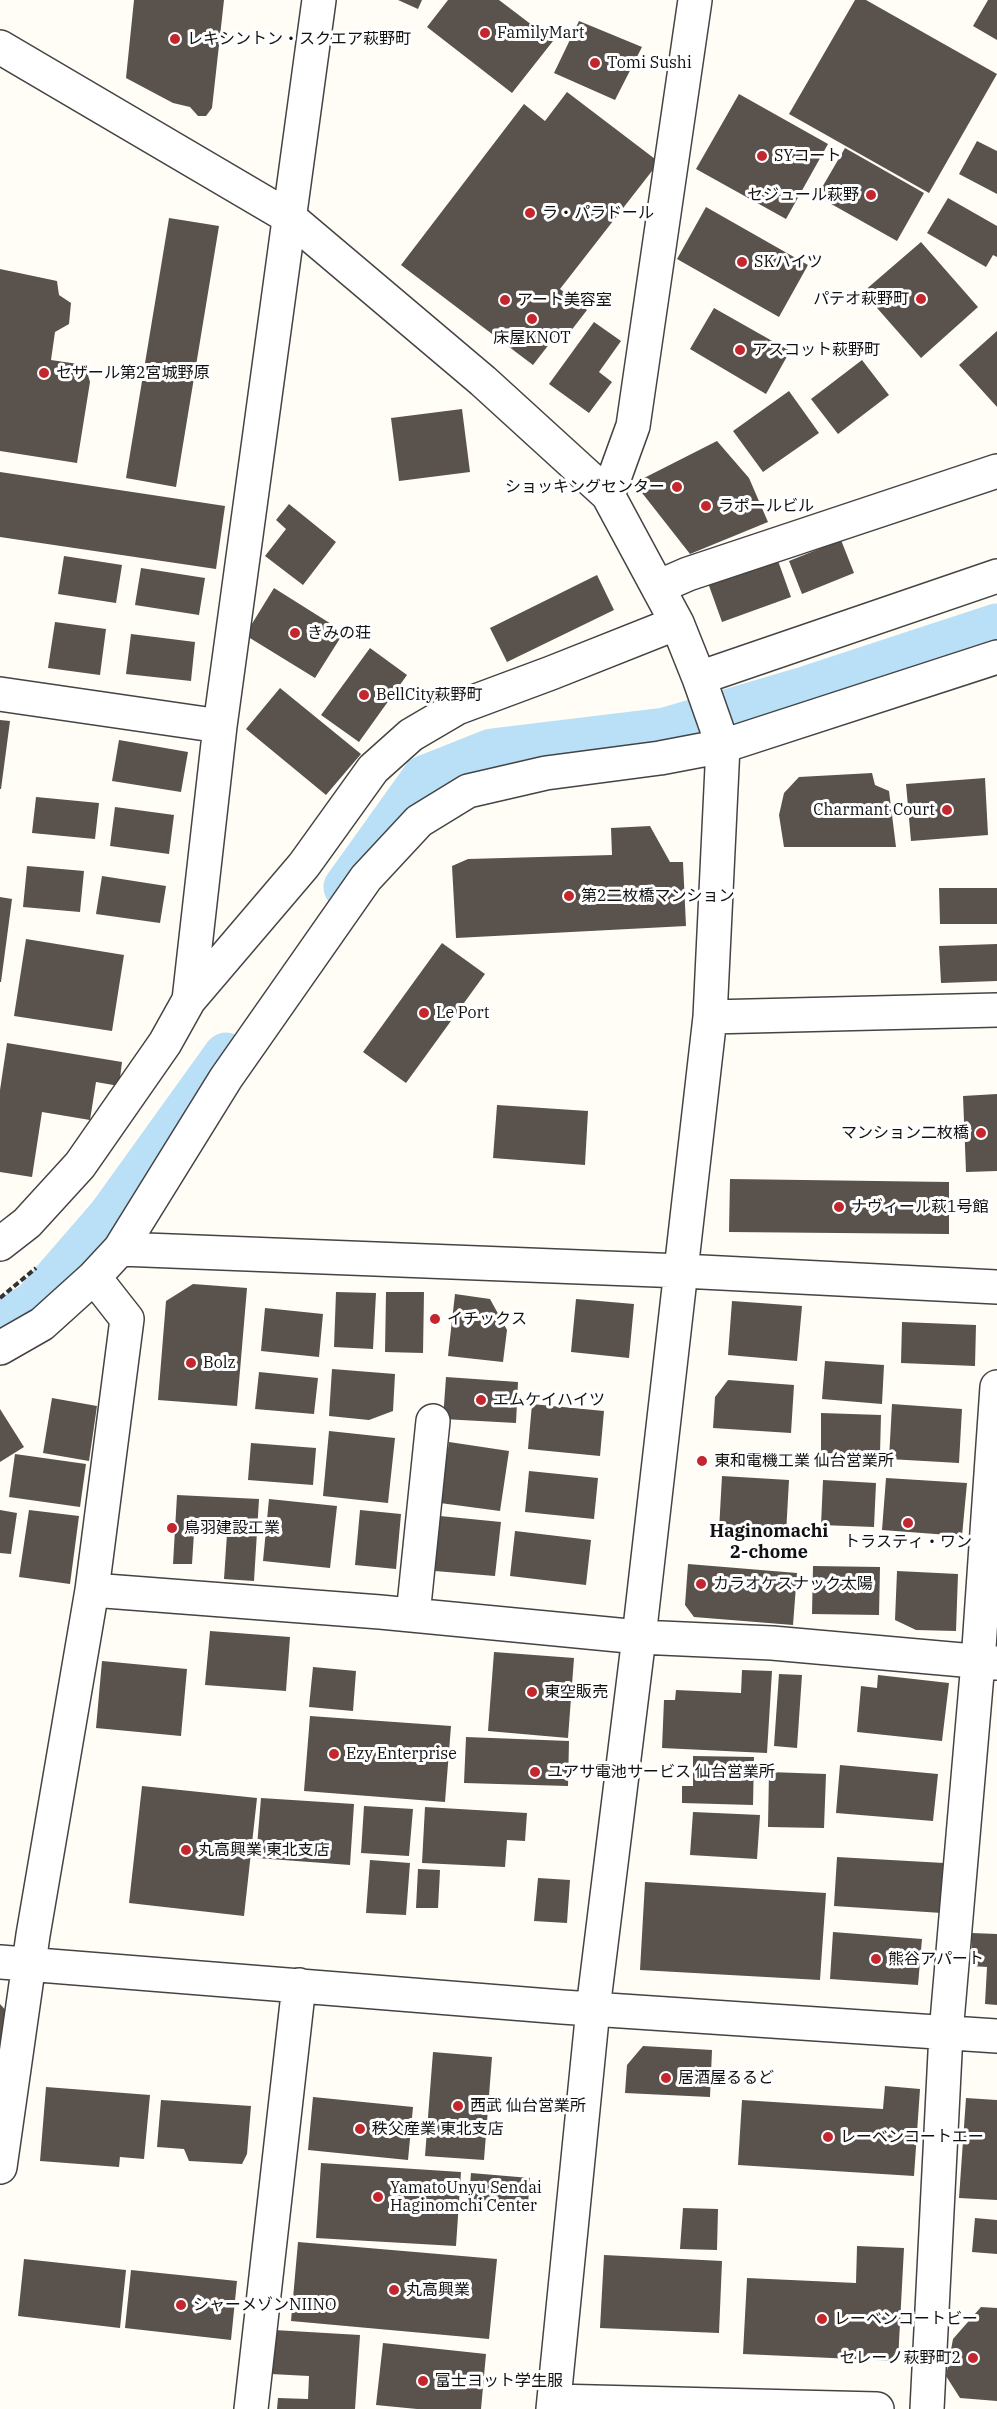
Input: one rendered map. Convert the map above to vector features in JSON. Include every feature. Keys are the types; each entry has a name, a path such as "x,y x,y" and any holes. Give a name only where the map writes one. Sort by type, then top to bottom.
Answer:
{"street":[{"path":"189,1000 220,726 319,0"},
{"path":"608,495 633,426 695,0"},
{"path":"0,47 289,217 483,381 608,495 677,623 699,679 723,745 710,1017 639,1637 593,2009 553,2405 877,2409"},
{"path":"658,587 688,574 997,471"},
{"path":"699,679 997,576"},
{"path":"0,1244 27,1223 80,1165 165,1043 189,1000 304,865 373,769 411,735 457,708 677,623"},
{"path":"0,1348 42,1324 94,1277 120,1249 226,1078 366,878 419,821 468,791 546,773 660,758 723,745 997,657"},
{"path":"0,694 220,726"},
{"path":"710,1017 997,1010"},
{"path":"120,1249 682,1271 997,1287"},
{"path":"0,2167 15,1964 33,1935 92,1590 128,1319 94,1277"},
{"path":"927,2409 946,2033 987,1662 997,1387"},
{"path":"412,1615 433,1421"},
{"path":"92,1590 412,1615 639,1637 772,1643 987,1662"},
{"path":"15,1964 593,2009 997,2036"},
{"path":"251,2409 299,1985"}],"building":[{"name":"レキシントン・スクエア萩野町","path":"134,0 224,0 212,108 206,116 198,116 190,107 173,103 126,78"},
{"path":"398,0 422,0 418,9"},
{"path":"448,0 499,0 553,41 512,93 427,27"},
{"path":"855,0 866,0 997,74 929,193 789,114"},
{"path":"988,0 997,0 997,40 973,26"},
{"path":"579,21 642,47 615,100 554,73"},
{"name":"ラ・パラドール","path":"567,92 659,162 560,289 587,310 567,336 557,334 533,365 401,265 524,104 545,121"},
{"name":"SYコート","path":"739,94 828,144 786,219 696,169"},
{"path":"977,141 997,151 997,194 959,174"},
{"name":"セジュール萩野","path":"845,148 924,193 897,241 817,196"},
{"path":"948,198 997,226 997,257 993,255 986,267 927,233"},
{"name":"SKハイツ","path":"706,207 808,265 779,317 677,259"},
{"path":"169,218 219,226 176,487 126,478"},
{"name":"パテオ萩野町","path":"921,242 978,307 921,358 863,292"},
{"name":"セザール第2宮城野原","path":"0,269 57,281 59,295 71,303 69,324 55,332 51,360 85,365 90,382 77,463 0,451"},
{"name":"アスコット萩野町","path":"714,308 790,351 766,394 690,349"},
{"path":"594,322 621,341 599,372 612,382 589,413 549,384"},
{"path":"997,331 997,407 959,365"},
{"path":"862,360 889,395 838,434 811,399"},
{"path":"789,391 819,433 763,472 733,431"},
{"path":"462,409 470,472 399,481 391,418"},
{"name":"ラポールビル","path":"717,441 749,478 768,522 690,554 639,489 644,478"},
{"path":"0,472 225,506 216,569 0,537"},
{"path":"289,504 336,542 303,585 265,556 286,529 276,520"},
{"path":"841,540 854,573 802,594 789,561"},
{"path":"64,556 122,565 116,603 58,594"},
{"path":"777,558 791,597 722,622 708,583"},
{"path":"141,568 205,578 199,615 135,605"},
{"path":"597,575 614,610 507,662 490,628"},
{"name":"きみの荘","path":"274,588 344,632 315,678 245,635"},
{"path":"55,622 106,629 100,675 48,668"},
{"path":"131,634 195,642 191,681 126,674"},
{"name":"BellCity萩野町","path":"370,648 407,675 359,742 321,715"},
{"path":"280,688 361,754 326,795 246,729"},
{"path":"0,720 10,721 1,789 0,789"},
{"path":"119,740 188,752 181,792 112,781"},
{"path":"872,773 875,785 889,791 896,847 784,847 779,815 784,793 799,777"},
{"name":"Charmant Court","path":"985,778 988,835 911,841 906,784"},
{"path":"36,797 99,803 95,839 32,833"},
{"path":"115,807 174,815 169,854 110,846"},
{"name":"第2二枚橋マンション","path":"650,826 670,862 683,862 686,926 456,938 452,866 468,859 612,855 611,828"},
{"path":"27,866 84,871 80,912 23,907"},
{"path":"102,876 166,886 160,923 96,914"},
{"path":"939,888 997,888 997,924 940,924"},
{"path":"0,897 12,899 1,982 0,982"},
{"path":"26,939 124,955 112,1031 14,1016"},
{"name":"Le Port","path":"442,943 485,974 406,1083 363,1052"},
{"path":"997,944 997,981 941,983 939,946"},
{"path":"7,1043 122,1062 119,1086 96,1082 90,1120 42,1112 32,1177 0,1172 0,1090"},
{"name":"マンション二枚橋","path":"997,1094 997,1171 966,1172 963,1096"},
{"path":"497,1105 588,1111 585,1165 493,1158"},
{"name":"ナヴィール萩1号館","path":"730,1179 949,1182 949,1234 729,1232"},
{"path":"193,1284 247,1288 237,1406 158,1400 166,1301"},
{"path":"336,1292 376,1293 373,1349 334,1347"},
{"path":"386,1292 424,1292 423,1353 385,1352"},
{"path":"455,1294 490,1299 507,1330 503,1362 448,1356"},
{"path":"576,1299 634,1304 629,1358 571,1352"},
{"path":"732,1301 802,1306 797,1361 728,1355"},
{"path":"265,1308 323,1314 319,1357 261,1351"},
{"path":"902,1322 976,1325 975,1366 901,1363"},
{"path":"825,1361 884,1365 882,1404 822,1399"},
{"path":"332,1369 395,1374 393,1411 369,1420 329,1416"},
{"path":"259,1372 318,1378 314,1414 255,1409"},
{"name":"エムケイハイツ","path":"446,1377 518,1382 516,1423 443,1419"},
{"path":"728,1380 794,1385 791,1433 713,1428 715,1397"},
{"path":"52,1398 97,1406 89,1461 43,1453"},
{"path":"532,1404 604,1411 600,1456 528,1449"},
{"path":"892,1404 962,1409 959,1463 889,1459"},
{"path":"0,1409 24,1447 0,1462"},
{"path":"821,1413 881,1415 880,1454 821,1453"},
{"path":"329,1431 395,1438 388,1503 323,1496"},
{"path":"449,1442 509,1451 500,1511 440,1503"},
{"path":"251,1443 316,1448 313,1485 248,1480"},
{"path":"15,1454 86,1464 80,1507 9,1497"},
{"path":"529,1471 598,1478 594,1519 525,1512"},
{"path":"722,1476 789,1480 786,1534 719,1530"},
{"path":"886,1478 967,1483 962,1536 882,1530"},
{"path":"823,1480 876,1483 874,1527 821,1525"},
{"path":"177,1495 259,1499 254,1581 224,1579 227,1534 194,1533 192,1564 173,1564"},
{"path":"269,1499 337,1506 330,1568 263,1561"},
{"path":"0,1510 17,1513 11,1554 0,1553"},
{"path":"29,1510 79,1516 70,1584 19,1577"},
{"path":"360,1510 401,1514 396,1569 355,1565"},
{"path":"440,1516 501,1522 495,1576 435,1571"},
{"path":"515,1531 591,1540 586,1585 510,1576"},
{"path":"688,1564 797,1573 793,1625 694,1617 685,1605"},
{"path":"813,1566 880,1567 879,1615 812,1614"},
{"path":"897,1571 958,1574 956,1631 916,1630 895,1620"},
{"path":"210,1631 290,1637 286,1691 205,1685"},
{"path":"494,1652 574,1658 568,1738 488,1731"},
{"path":"102,1661 187,1669 181,1736 96,1728"},
{"path":"313,1667 356,1671 353,1711 309,1707"},
{"path":"742,1670 772,1671 767,1753 662,1748 664,1700 675,1700 676,1690 741,1693"},
{"path":"779,1674 802,1675 797,1748 774,1746"},
{"path":"878,1675 949,1683 942,1741 857,1732 861,1686 877,1688"},
{"path":"310,1716 451,1726 445,1802 304,1791"},
{"path":"466,1737 569,1741 568,1786 464,1783"},
{"path":"693,1756 754,1757 753,1805 682,1803 682,1786 693,1786"},
{"path":"840,1765 938,1774 933,1821 836,1813"},
{"path":"769,1772 826,1774 824,1828 768,1827"},
{"path":"142,1786 257,1798 244,1916 129,1903"},
{"path":"261,1798 354,1804 350,1865 256,1858"},
{"path":"364,1806 413,1809 409,1856 361,1853"},
{"path":"425,1807 527,1813 525,1841 507,1840 505,1867 422,1863"},
{"path":"693,1812 760,1815 757,1859 690,1855"},
{"path":"837,1857 944,1863 942,1913 834,1906"},
{"path":"370,1860 410,1863 406,1915 366,1913"},
{"path":"418,1869 440,1870 438,1908 416,1908"},
{"path":"538,1878 570,1880 567,1923 534,1921"},
{"path":"645,1882 826,1893 820,1980 640,1970"},
{"name":"熊谷アパート","path":"833,1932 922,1939 918,1985 830,1979"},
{"path":"972,1933 997,1934 997,2005 985,2004 987,1967 971,1966"},
{"path":"0,2004 10,2015 0,2072"},
{"path":"643,2046 712,2050 710,2097 625,2093 627,2065"},
{"name":"西武 仙台営業所","path":"433,2052 492,2057 484,2160 425,2156"},
{"name":"レーベンコートエー","path":"885,2086 920,2089 914,2176 738,2165 742,2100 883,2109"},
{"path":"46,2087 150,2095 144,2159 120,2157 119,2167 40,2161"},
{"name":"秩父産業 東北支店","path":"313,2097 413,2107 408,2160 308,2150"},
{"path":"966,2098 997,2100 997,2200 959,2198"},
{"path":"161,2100 251,2106 247,2154 242,2164 189,2161 184,2149 157,2147"},
{"path":"321,2163 461,2172 456,2246 316,2238"},
{"path":"471,2173 530,2178 528,2204 469,2199"},
{"path":"683,2208 718,2209 717,2250 680,2249"},
{"path":"975,2218 997,2220 997,2254 972,2252"},
{"name":"丸高興業","path":"298,2242 497,2259 489,2339 291,2321"},
{"name":"レーベンコートビー","path":"857,2246 904,2248 898,2361 743,2354 747,2278 856,2283"},
{"path":"604,2255 722,2261 719,2333 600,2328"},
{"path":"24,2259 126,2270 120,2328 18,2316"},
{"name":"シャーメゾンNIINO","path":"131,2270 237,2281 231,2340 125,2328"},
{"name":"セレーノ萩野町2","path":"981,2307 997,2308 997,2401 960,2398 946,2376 953,2339"},
{"path":"274,2330 360,2335 355,2409 277,2409 278,2398 308,2399 309,2376 271,2374"},
{"path":"383,2343 486,2354 481,2409 417,2409 376,2405"}],"waterway":[{"path":"346,887 424,778 492,751 665,730 808,688 997,626"},
{"path":"0,1324 34,1304 111,1215 226,1055"}],"place":[{"name":"FamilyMart","path":"485,33"},
{"name":"レキシントン・スクエア萩野町","path":"175,39"},
{"name":"Tomi Sushi","path":"595,63"},
{"name":"SYコート","path":"762,156"},
{"name":"セジュール萩野","path":"871,195"},
{"name":"ラ・パラドール","path":"530,213"},
{"name":"SKハイツ","path":"742,262"},
{"name":"パテオ萩野町","path":"921,299"},
{"name":"アート美容室","path":"505,300"},
{"name":"床屋KNOT","path":"532,319"},
{"name":"アスコット萩野町","path":"740,350"},
{"name":"セザール第2宮城野原","path":"44,373"},
{"name":"ショッキングセンター","path":"677,487"},
{"name":"ラポールビル","path":"706,506"},
{"name":"きみの荘","path":"295,633"},
{"name":"BellCity萩野町","path":"364,695"},
{"name":"Charmant Court","path":"947,810"},
{"name":"第2二枚橋マンション","path":"569,896"},
{"name":"Le Port","path":"424,1013"},
{"name":"マンション二枚橋","path":"981,1133"},
{"name":"ナヴィール萩1号館","path":"839,1207"},
{"name":"イチックス","path":"435,1319"},
{"name":"Bolz","path":"191,1363"},
{"name":"エムケイハイツ","path":"481,1400"},
{"name":"東和電機工業 仙台営業所","path":"702,1461"},
{"name":"トラスティ・ワン","path":"908,1523"},
{"name":"鳥羽建設工業","path":"172,1528"},
{"name":"カラオケスナック太陽","path":"701,1584"},
{"name":"東空販売","path":"532,1692"},
{"name":"Ezy Enterprise","path":"334,1754"},
{"name":"ユアサ電池サービス 仙台営業所","path":"535,1772"},
{"name":"丸高興業 東北支店","path":"186,1850"},
{"name":"熊谷アパート","path":"876,1959"},
{"name":"居酒屋るるど","path":"666,2078"},
{"name":"西武 仙台営業所","path":"458,2106"},
{"name":"秩父産業 東北支店","path":"360,2129"},
{"name":"レーベンコートエー","path":"828,2137"},
{"name":"YamatoUnyu Sendai Haginomchi Center","path":"378,2197"},
{"name":"丸高興業","path":"394,2290"},
{"name":"シャーメゾンNIINO","path":"181,2305"},
{"name":"レーベンコートビー","path":"822,2319"},
{"name":"セレーノ萩野町2","path":"973,2358"},
{"name":"富士ヨット学生服","path":"423,2381"}],"district":[{"name":"Haginomachi 2-chome","path":"769,1542"}]}
